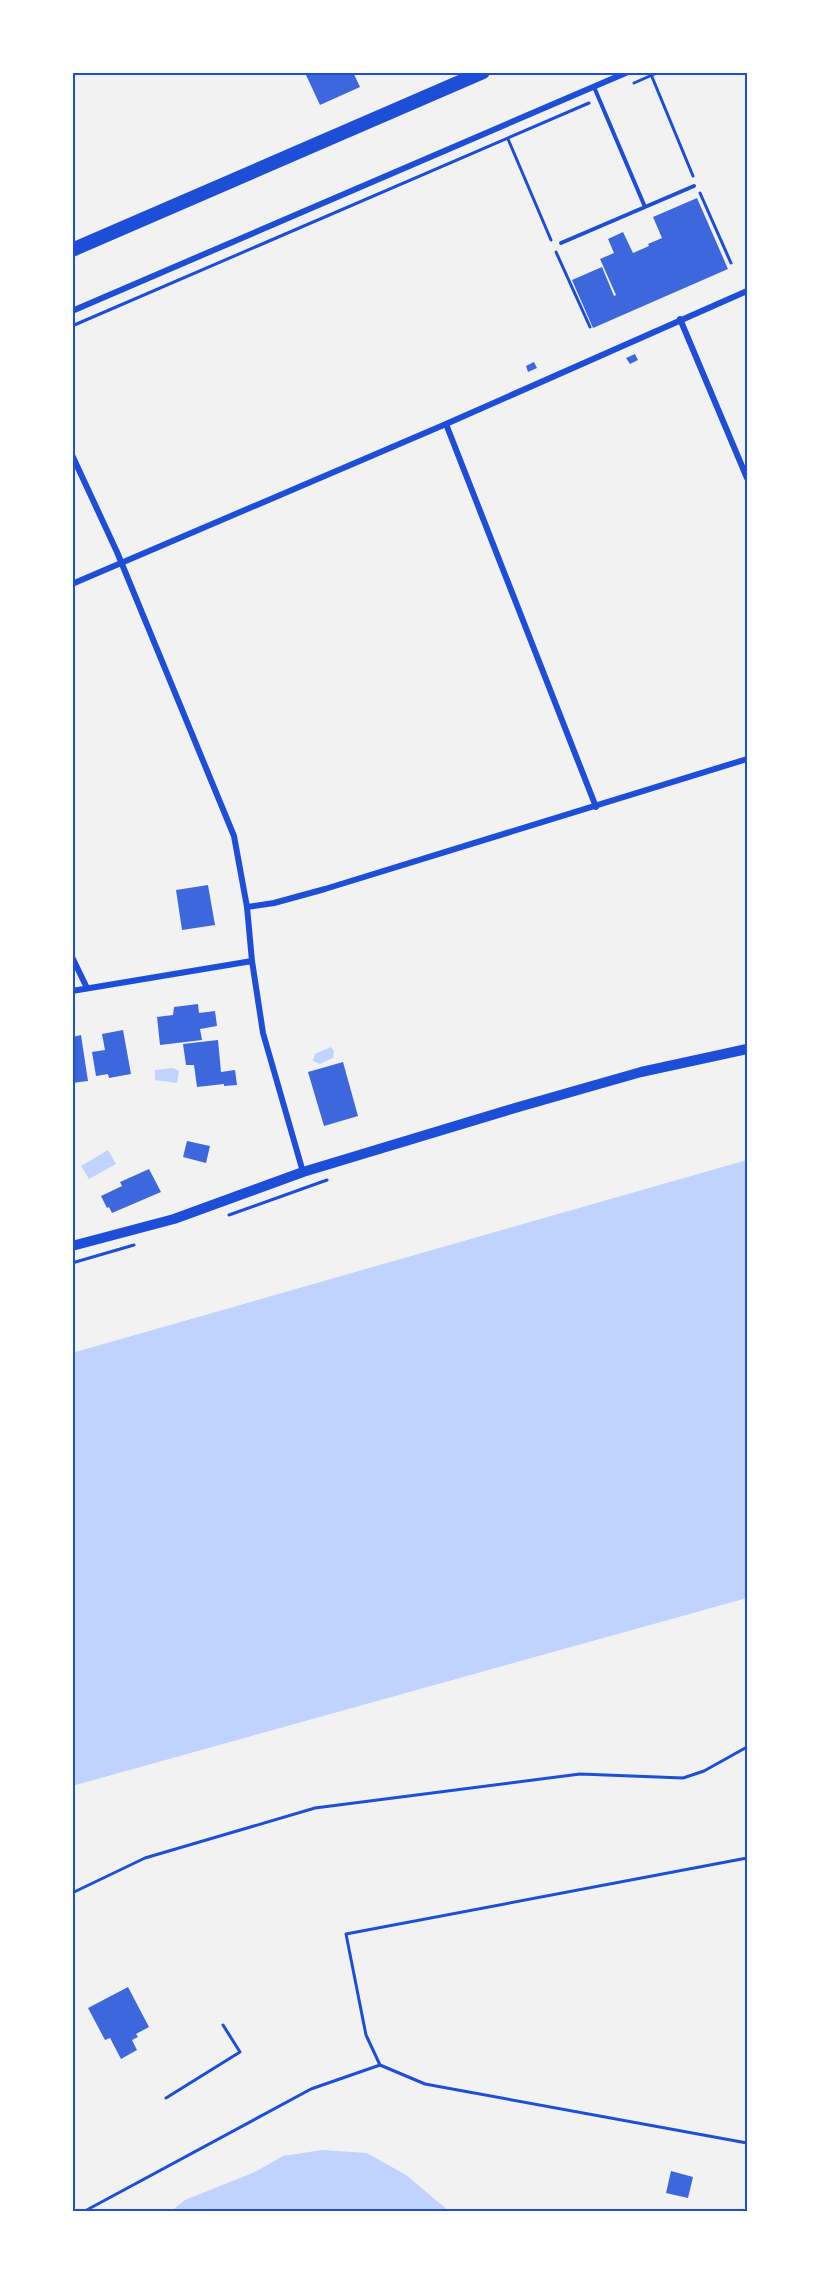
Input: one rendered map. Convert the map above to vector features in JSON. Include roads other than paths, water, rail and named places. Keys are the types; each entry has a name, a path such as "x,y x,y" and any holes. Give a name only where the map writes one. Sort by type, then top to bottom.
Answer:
{"highway":[{"path":"72,250 483,72"}],"street":[{"path":"72,311 628,72"},
{"path":"72,584 446,424 747,291"},
{"path":"680,319 747,478"},
{"path":"446,424 596,807"},
{"path":"72,455 121,562 231,827 247,907 252,961 266,1043 303,1172"},
{"path":"247,907 274,903 325,889 747,759"},
{"path":"72,957 87,988"},
{"path":"72,992 252,961"},
{"path":"72,1246 174,1219 303,1172 640,1072 747,1049"}],"lane":[{"path":"594,87 645,207"},
{"path":"561,243 694,186"}],"water":[{"path":"331,1047 334,1051 333,1058 320,1064 313,1061 315,1054"},
{"path":"173,1068 179,1071 177,1083 155,1080 155,1070"},
{"path":"108,1150 116,1164 89,1179 81,1166"},
{"path":"747,1160 747,1598 72,1786 72,1353"},
{"path":"322,2150 367,2153 406,2175 450,2212 170,2212 185,2200 255,2172 283,2156"}]}
